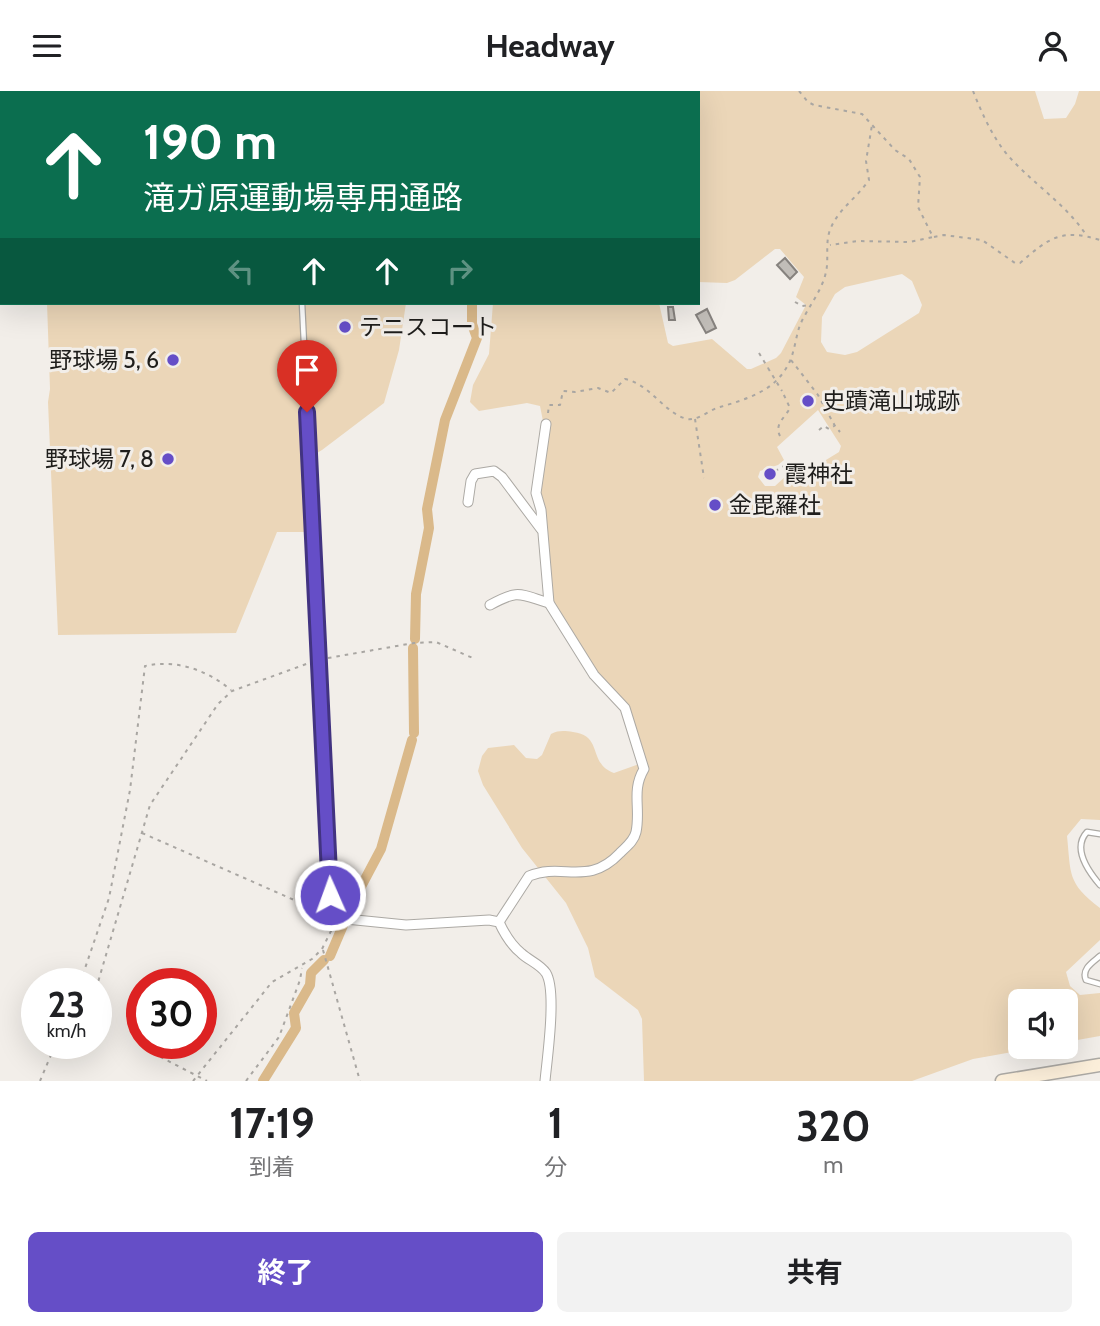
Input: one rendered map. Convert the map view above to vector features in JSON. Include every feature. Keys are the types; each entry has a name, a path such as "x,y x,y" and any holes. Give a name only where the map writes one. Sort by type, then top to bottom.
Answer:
{"main road":[{"path":"1002,1081 1100,1065"}],"street":[{"path":"499,922 529,876 599,869 611,862 633,840 636,830 637,785 644,765 625,708 594,675 549,603 541,510 536,493 546,424"},
{"path":"468,502 471,481 475,474 494,471 502,477 542,530"},
{"path":"490,605 509,594 517,593 549,603"},
{"path":"317,611 330,895 336,918 406,925 489,920 499,922"},
{"path":"499,922 506,937 546,973 550,985 551,1003 544,1081"}],"lane":[{"path":"302,305 317,611"},
{"path":"1100,834 1087,832 1081,839 1080,848 1089,871 1100,885"},
{"path":"1100,956 1084,975 1086,980 1100,984"}],"path":[{"path":"799,91 808,102 829,109 862,114 895,149 909,159 920,177 918,207 933,237"},
{"path":"973,91 985,121 1012,160 1074,217 1087,236"},
{"path":"546,424 549,405 560,405 563,391 598,388 611,393 625,379 631,380 687,419 762,392 778,378 790,359 800,325 827,270 829,232 838,214 869,180 866,162 872,125"},
{"path":"829,245 857,241 910,242 944,235 982,240 1015,263 1020,263 1046,240 1066,234 1100,240"},
{"path":"795,302 802,306 810,305"},
{"path":"759,353 790,408 779,424 780,436"},
{"path":"790,359 818,395 841,432"},
{"path":"695,418 704,478"},
{"path":"818,430 825,426 829,429 835,426"},
{"path":"775,471 788,464"},
{"path":"102,968 150,805 218,704 232,691 320,660 414,643 436,642 475,659"},
{"path":"85,968 109,898 130,790 145,666 165,662 192,669 215,677 232,691"},
{"path":"141,832 336,918 322,949 302,967 272,982 193,1081"},
{"path":"322,949 360,1081"},
{"path":"246,1081 279,1037 300,980 302,967"},
{"path":"40,1081 49,1059"},
{"path":"164,1059 207,1081"}],"shaded area":[{"path":"700,91 1035,91 1044,119 1066,118 1079,91 1100,91 1100,820 1081,819 1067,836 1069,860 1076,884 1081,892 1100,908 1100,940 1066,972 1073,989 1008,989 1008,1053 973,1059 912,1081 644,1081 642,1019 638,1010 595,977 588,948 566,903 522,848 483,785 478,771 482,756 488,748 514,745 526,758 537,759 542,755 551,734 559,731 573,732 589,739 601,763 614,773 642,763 629,710 598,675 554,607 540,493 543,421 540,406 527,403 479,411 470,402 473,385 489,354 493,305 659,305 668,343 673,346 712,339 747,369 751,369 781,353 806,305 796,297 804,277 780,249 775,249 735,280 727,283 700,282","holes":["902,274 912,281 922,305 919,313 857,352 845,355 827,352 821,342 822,317 835,294 845,287","818,410 841,446 839,452 808,471 797,466 775,486 765,486 758,477 760,471 784,460 777,447"]},
{"path":"47,305 406,305 399,350 384,403 305,460 307,532 277,532 236,633 58,635 48,402 50,389"},
{"path":"1078,993 1100,993 1100,1036 1078,1040"}],"building":[{"path":"785,258 797,272 790,279 777,265"},
{"path":"668,307 673,307 675,320 669,320"},
{"path":"707,309 716,328 706,333 696,315"},
{"path":"770,469 775,474 770,479 765,474"}],"waterway":[{"path":"415,639 416,594 429,528 427,509 445,420 477,338 472,324 472,305"},
{"path":"413,648 414,733"},
{"path":"346,915 381,849 412,740"},
{"path":"330,956 344,923"},
{"path":"263,1081 296,1028 294,1013 310,985 311,973 324,960"}],"place":[{"name":"テニスコート","path":"345,327"},
{"name":"野球場 5, 6","path":"173,360"},
{"name":"史蹟滝山城跡","path":"808,401"},
{"name":"野球場 7, 8","path":"168,459"},
{"name":"霞神社","path":"770,474"},
{"name":"金毘羅社","path":"715,505"}],"route":[{"path":"307,412 330,895"}]}
